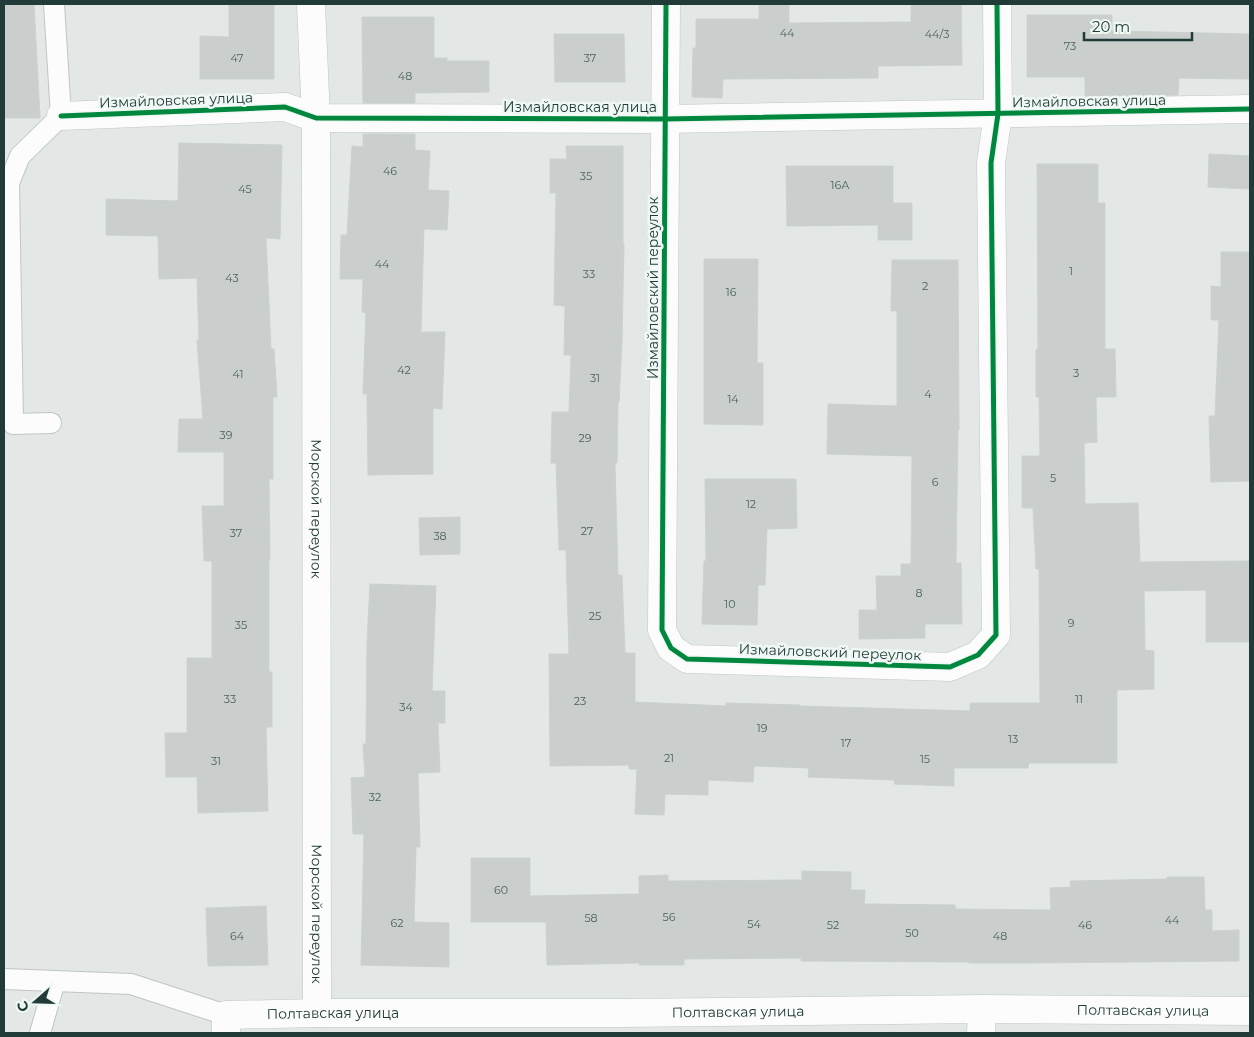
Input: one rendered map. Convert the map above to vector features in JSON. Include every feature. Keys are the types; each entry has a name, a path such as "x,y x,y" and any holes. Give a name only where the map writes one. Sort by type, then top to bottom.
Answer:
{"street":[{"name":"Морской переулок","path":"311,4 316,118 317,1013"},
{"name":"Измайловский переулок","path":"666,4 662,630 671,648 687,659 950,667 978,655 996,635 991,163 998,114 997,4"},
{"name":"Измайловская улица","path":"61,116 285,107 316,118 665,119 1250,109"},
{"name":"Полтавская улица","path":"226,1024 317,1013 623,1023 981,1021 1250,1011"}],"lane":[{"path":"51,422 12,424 9,183 20,156 61,116 54,4"},
{"path":"4,979 131,984 226,1024"},
{"path":"40,1033 56,981"}],"building":[{"path":"4,4 34,4 40,118 4,118"},
{"path":"229,4 274,4 274,79 200,79 200,36 229,37"},
{"path":"759,4 789,4 789,23 911,22 911,4 961,4 962,65 878,66 878,78 723,79 722,98 692,97 693,48 696,48 696,19 759,19"},
{"path":"1027,15 1112,15 1112,31 1250,34 1250,79 1179,78 1178,95 1085,96 1085,77 1027,77"},
{"path":"362,17 434,17 434,58 447,58 447,61 489,61 489,92 415,93 415,103 363,103"},
{"path":"554,34 624,34 625,82 555,82"},
{"path":"363,134 415,134 415,150 430,151 428,190 449,191 447,230 424,229 421,332 445,332 442,409 433,408 433,474 368,475 367,394 363,394 366,313 362,312 363,279 340,279 341,235 347,235 352,146 363,147"},
{"path":"179,143 282,145 280,239 266,238 271,349 274,349 277,397 273,397 273,479 269,479 269,672 272,672 272,727 266,727 268,811 198,813 197,777 166,777 165,733 187,733 187,658 212,658 212,561 204,561 202,506 224,506 224,452 178,452 179,419 203,419 197,340 199,340 197,278 159,279 158,236 106,235 106,199 178,201"},
{"path":"566,146 623,146 622,342 618,402 617,463 615,463 618,575 622,575 625,653 635,653 635,702 726,706 726,703 970,711 970,703 1040,703 1039,569 1036,569 1033,508 1022,508 1022,456 1040,456 1039,397 1036,397 1036,349 1038,349 1037,164 1098,164 1098,203 1105,203 1105,349 1115,349 1116,397 1096,397 1097,442 1084,443 1085,504 1138,503 1140,562 1250,561 1250,642 1206,642 1206,590 1144,591 1145,650 1154,651 1154,689 1117,690 1117,763 1029,763 1028,768 954,768 954,786 894,784 895,780 808,777 809,768 754,766 753,782 708,780 708,795 665,794 664,815 635,814 637,769 629,769 629,765 550,766 549,654 569,654 566,550 559,550 556,463 551,463 552,412 569,412 571,355 564,355 565,306 554,305 556,193 550,193 550,159 567,159"},
{"path":"1209,154 1250,156 1250,189 1208,187"},
{"path":"786,166 893,166 893,203 912,203 912,240 878,240 878,225 787,226"},
{"path":"1221,252 1250,252 1250,481 1211,482 1209,416 1215,416 1219,320 1211,320 1211,286 1221,287"},
{"path":"704,259 758,259 757,363 763,363 763,425 704,424"},
{"path":"892,260 958,260 959,430 956,563 961,563 962,624 925,624 925,638 859,639 859,610 877,610 876,576 901,576 901,564 911,564 912,456 827,454 828,404 897,406 897,311 891,311"},
{"path":"705,479 796,479 797,528 767,529 765,585 758,585 757,625 702,624 704,561 706,561"},
{"path":"460,517 460,554 420,555 419,518"},
{"path":"370,584 436,586 432,691 445,691 445,723 438,723 440,772 418,773 420,847 416,847 414,922 449,923 449,967 361,965 364,834 353,834 351,778 365,777 363,744 366,744"},
{"path":"471,858 530,858 530,896 639,894 639,876 668,875 668,881 802,880 802,871 851,872 851,890 865,890 864,904 955,905 955,909 1051,910 1050,888 1071,887 1070,881 1204,877 1205,910 1212,910 1212,931 1239,930 1239,961 969,963 801,961 801,958 684,959 684,965 639,965 639,963 547,965 546,922 471,922"},
{"path":"266,906 268,965 208,966 206,908"}],"cycle path":[{"path":"666,4 662,630 671,648 687,659 950,667 978,655 996,635 991,163 998,114 997,4"},
{"path":"61,116 285,107 316,118 665,119 1250,109"}]}
